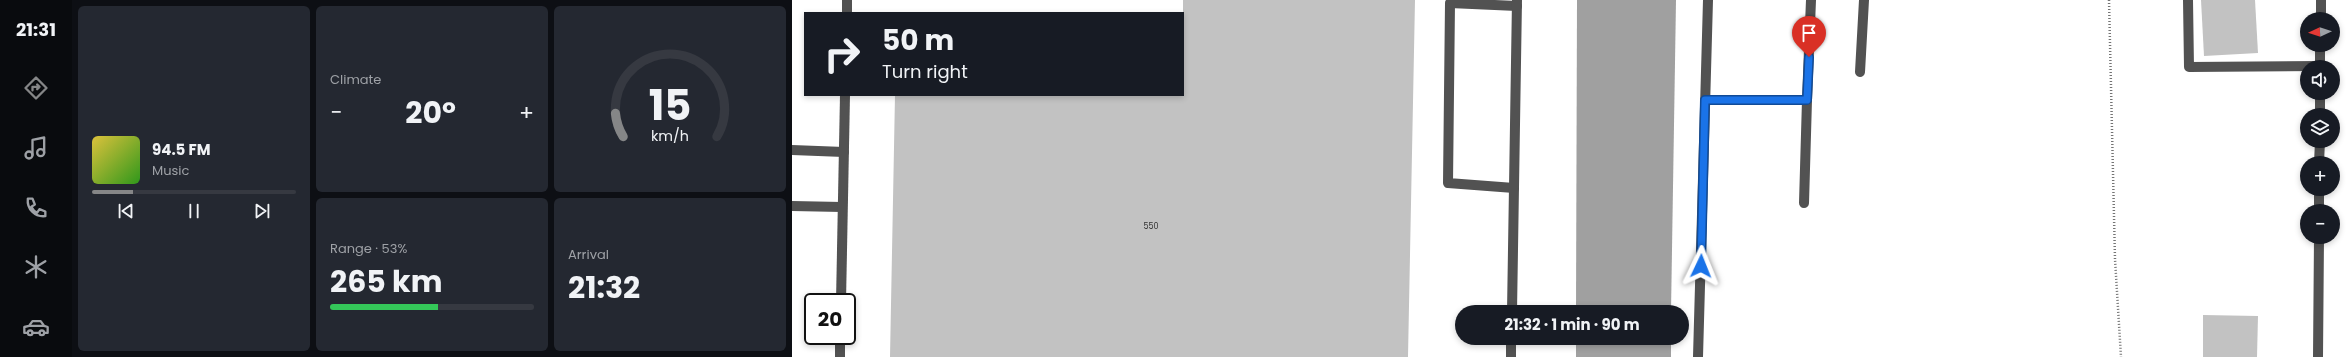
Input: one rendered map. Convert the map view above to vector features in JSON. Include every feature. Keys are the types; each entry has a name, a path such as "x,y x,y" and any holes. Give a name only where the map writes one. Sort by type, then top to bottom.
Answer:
{"street":[{"path":"847,0 847,12"},
{"path":"1698,357 1708,0"},
{"path":"1804,203 1811,0"},
{"path":"1860,72 1864,0"},
{"path":"2188,0 2189,68 2300,66"},
{"path":"2320,12 2321,0"},
{"path":"1512,305 1517,3 1450,3 1448,183 1514,188"},
{"path":"841,293 845,96"},
{"path":"1705,100 1807,100"},
{"path":"792,150 844,152"},
{"path":"792,206 842,207"},
{"path":"2318,357 2319,244"},
{"path":"840,345 840,357"},
{"path":"1511,345 1511,357"}],"path":[{"path":"2109,0 2115,259 2121,357"}],"shaded area":[{"path":"1577,0 1676,0 1671,305 1576,305"},
{"path":"1576,345 1671,345 1671,357 1576,357"}],"building":[{"path":"1183,0 1415,0 1408,357 890,357 895,96 1184,96"},
{"path":"2201,0 2255,0 2258,53 2204,56"},
{"path":"2203,315 2258,316 2257,357 2203,357"}],"route":[{"path":"1701,266 1705,100 1775,102 1807,100 1809,57"}]}
